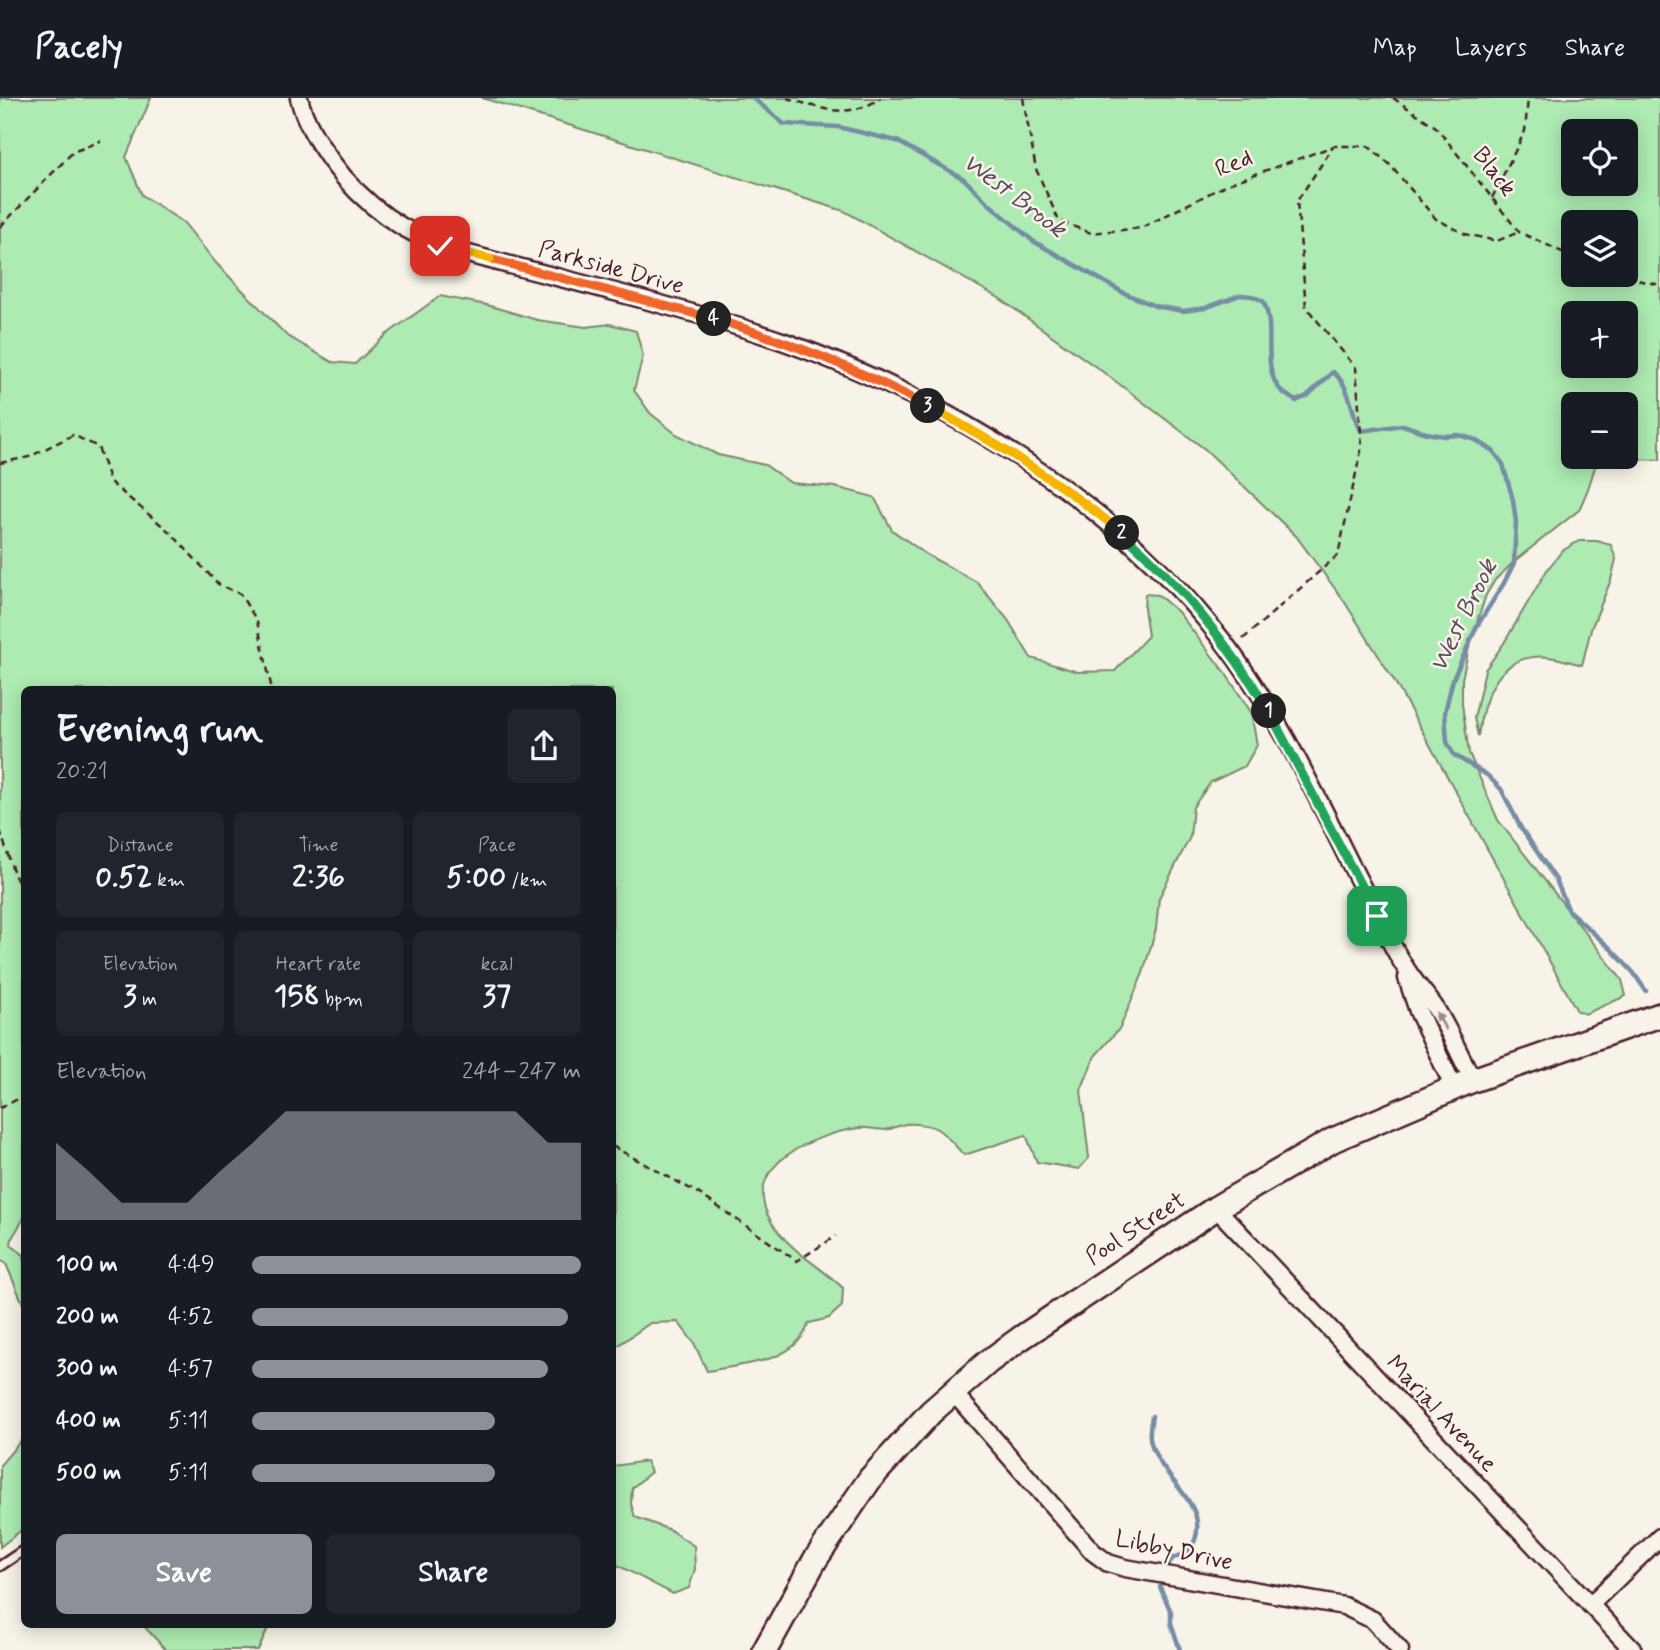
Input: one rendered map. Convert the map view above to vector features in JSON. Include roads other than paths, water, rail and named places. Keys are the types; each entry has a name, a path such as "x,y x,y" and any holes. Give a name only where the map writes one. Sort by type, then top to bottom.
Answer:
{"main road":[{"name":"Pool Street","path":"765,1650 815,1560 854,1500 892,1453 953,1392 1021,1338 1216,1208 1333,1140 1463,1084 1660,1015"}],"street":[{"name":"Parkside Drive","path":"299,98 314,137 344,179 369,205 423,239 724,322 789,344 880,381 1000,446 1070,492 1144,553 1184,594 1230,651 1262,699 1404,966 1418,1011 1463,1084"},
{"name":"Marial Avenue","path":"1216,1208 1633,1650"},
{"name":"Libby Drive","path":"953,1392 1093,1552 1108,1563 1353,1608 1373,1620 1400,1650"},
{"path":"1591,1605 1660,1537"}],"lane":[{"path":"0,1566 21,1552"}],"waterway":[{"name":"West Brook","path":"753,98 784,124 838,127 897,141 964,179 1033,241 1124,293 1155,306 1183,311 1205,308 1240,295 1263,301 1269,322 1269,356 1273,377 1280,389 1296,401 1307,396 1333,372 1344,385 1361,431 1403,425 1426,433 1459,435 1476,440 1493,451 1503,464 1513,500 1516,522 1514,563 1477,626 1453,679 1445,712 1447,742 1454,755 1487,775 1501,789 1521,828 1556,880 1569,911 1610,948 1633,972 1646,991"},
{"path":"1152,1416 1150,1435 1155,1454 1184,1494 1197,1521 1196,1536 1188,1553 1173,1558 1169,1563"},
{"path":"1160,1587 1171,1612 1171,1623 1180,1650"}]}
